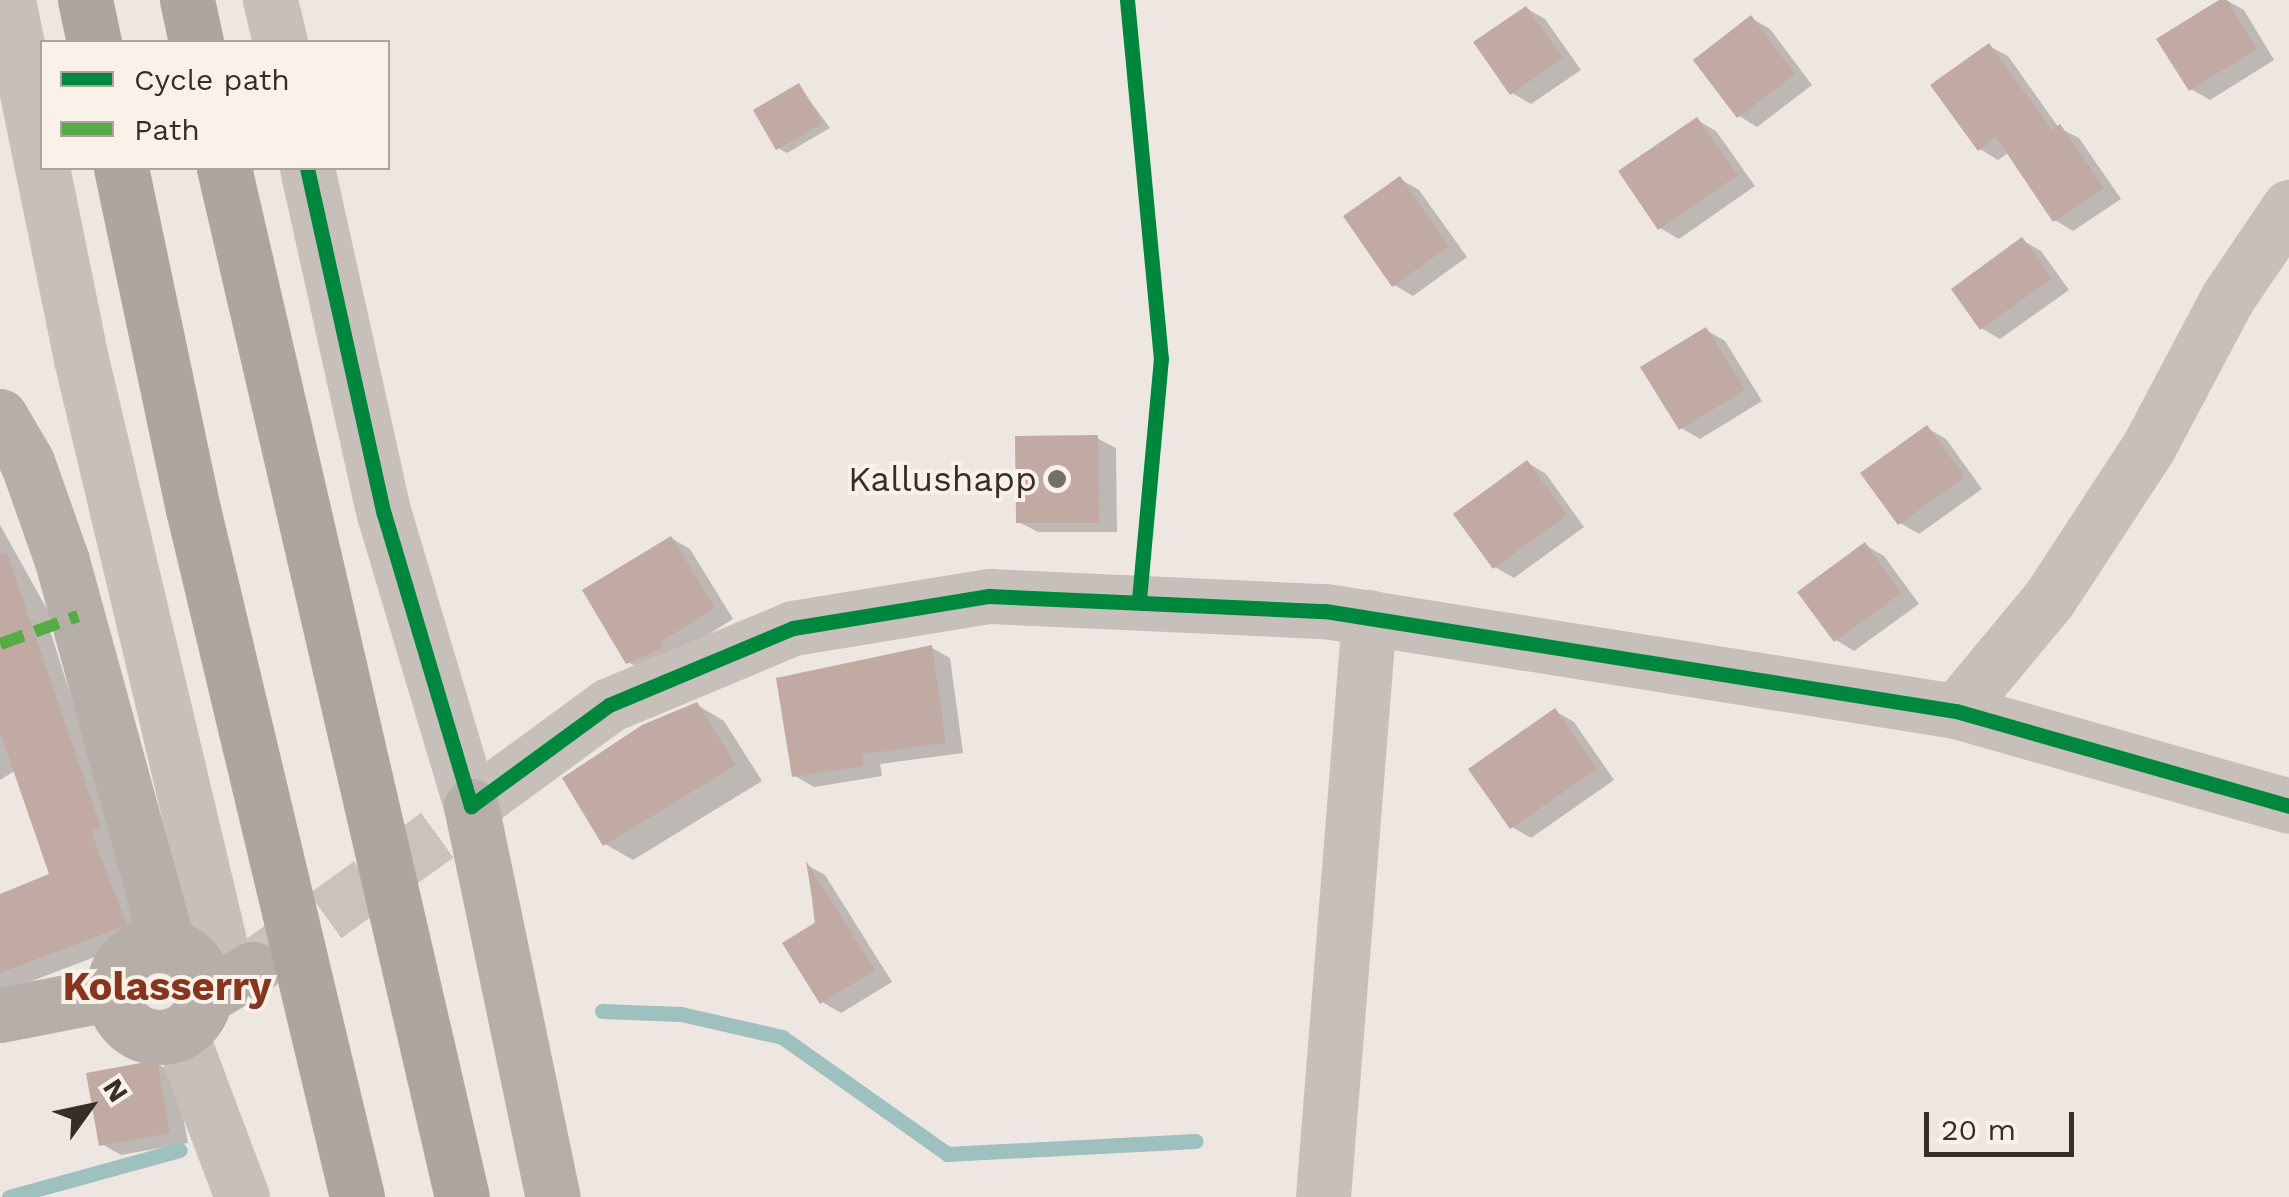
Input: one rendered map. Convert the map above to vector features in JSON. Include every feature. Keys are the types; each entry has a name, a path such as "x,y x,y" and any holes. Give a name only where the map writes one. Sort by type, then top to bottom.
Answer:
{"highway":[{"path":"85,0 94,40"},
{"path":"187,0 196,40"},
{"path":"120,170 192,509 356,1197"},
{"path":"224,170 462,1197"}],"main road":[{"path":"0,416 27,462 62,560 168,946 199,968 216,995 150,1036 124,1021 113,993 115,978 133,953 168,946"},
{"path":"458,818 553,1197"},
{"path":"0,1015 113,993"}],"street":[{"path":"8,0 40,157"},
{"path":"270,0 280,40"},
{"path":"43,170 216,995 242,1197"},
{"path":"307,170 384,514 458,818 609,705 793,628 989,596 1369,617 1956,711 2289,806"},
{"path":"1956,711 2049,599 2148,446 2228,297 2289,207"},
{"path":"1323,1197 1369,617"}],"building":[{"path":"2219,0 2227,0 2257,49 2189,91 2156,39"},
{"path":"1526,6 1563,58 1510,95 1473,42"},
{"path":"1751,15 1795,74 1737,118 1693,60"},
{"path":"1989,43 2052,130 2060,124 2104,188 2053,222 1996,137 1978,151 1930,85"},
{"path":"799,83 823,123 776,150 753,110"},
{"path":"1697,117 1738,175 1658,230 1618,171"},
{"path":"1400,176 1449,246 1392,287 1343,216"},
{"path":"2022,237 2052,278 1980,330 1951,289"},
{"path":"1706,327 1745,390 1679,430 1640,367"},
{"path":"1927,425 1965,477 1898,525 1860,473"},
{"name":"Kallushapp","path":"1098,435 1099,523 1016,523 1015,436"},
{"path":"1527,460 1567,515 1493,569 1453,514"},
{"path":"671,536 715,608 660,642 663,648 626,664 582,590"},
{"path":"1865,542 1901,593 1834,642 1797,592"},
{"path":"7,553 101,828 91,831 127,925 0,973 0,894 49,874 0,732 0,554"},
{"path":"932,645 946,743 862,754 864,766 792,777 776,678"},
{"path":"697,702 736,765 603,846 562,778 642,725"},
{"path":"1555,708 1597,769 1510,829 1468,769"},
{"path":"806,861 875,970 820,1004 782,943 816,922"},
{"path":"157,1060 170,1133 99,1146 86,1073"}],"waterway":[{"path":"602,1011 681,1014 782,1037 947,1154 1196,1141"},
{"path":"9,1197 180,1150"}],"tunnel":[{"path":"258,964 445,829"}],"marked path":[{"path":"0,644 78,616"}],"cycle path":[{"path":"1127,0 1161,358 1139,602"},
{"path":"307,170 384,514 471,806 609,705 793,628 989,596 1325,611 1956,711 2289,806"}],"place":[{"name":"Kallushapp","path":"1057,479"}],"district":[{"name":"Kolasserry","path":"167,987"}]}
